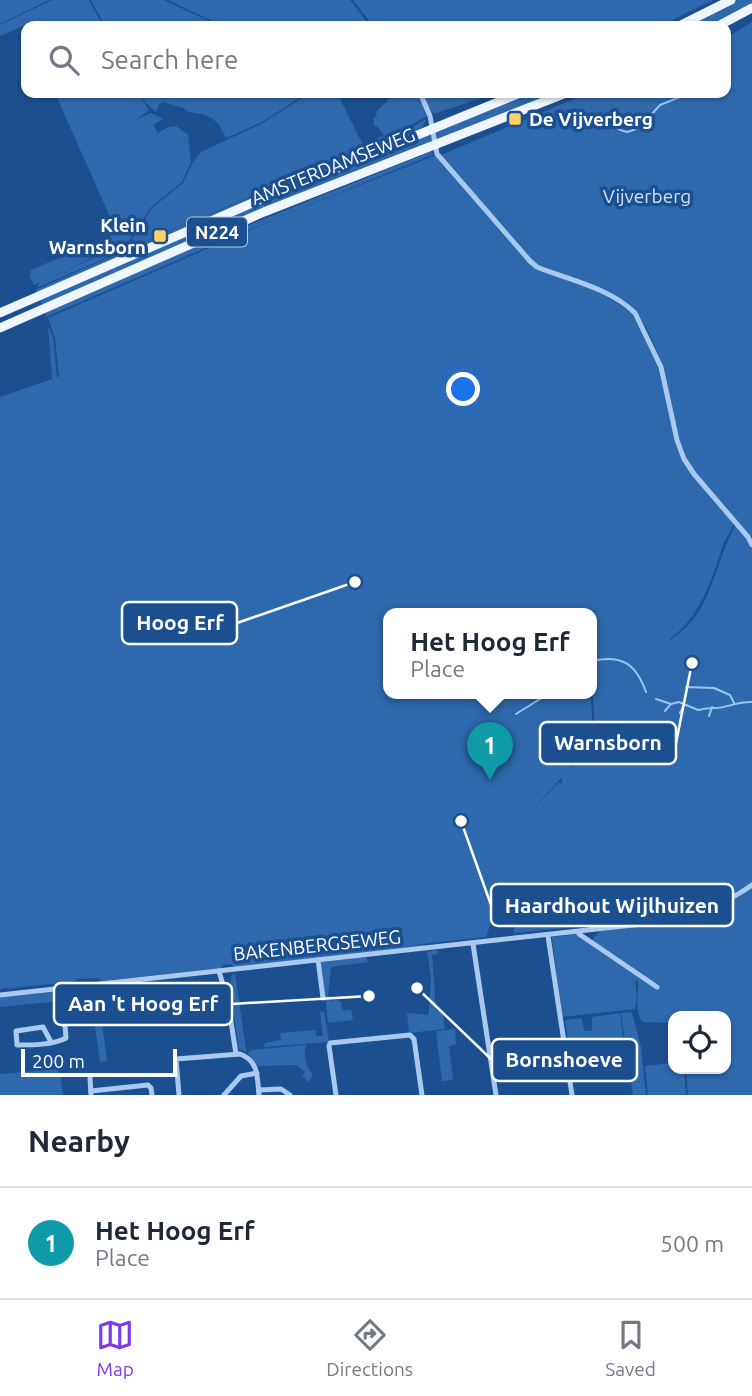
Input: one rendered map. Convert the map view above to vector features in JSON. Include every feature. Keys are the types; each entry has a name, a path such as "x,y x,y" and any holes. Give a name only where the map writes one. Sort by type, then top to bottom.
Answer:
{"main road":[{"path":"688,21 732,0"},
{"path":"727,21 752,8"},
{"name":"AMSTERDAMSEWEG","path":"0,313 187,231 507,98"},
{"name":"AMSTERDAMSEWEG","path":"0,328 264,212 553,98"}],"street":[{"path":"422,98 433,127 439,156 534,265 601,291 635,313 661,367 672,422 684,459 752,545"},
{"name":"BAKENBERGSEWEG","path":"0,995 577,933 686,916 717,905 752,885"},
{"path":"591,942 597,930"},
{"path":"577,933 657,987"},
{"path":"548,936 572,1095"},
{"path":"473,944 496,1095"},
{"path":"318,961 323,998"},
{"path":"219,971 228,1002 236,1054"},
{"path":"51,1042 43,1027 16,1031 17,1045 63,1041 68,1033 62,988"},
{"path":"336,1095 328,1046 330,1043 412,1036 422,1095"},
{"path":"179,1095 176,1059 236,1054 243,1054 252,1060 257,1073 259,1093 281,1088 290,1095"},
{"path":"225,1095 242,1076 257,1073"},
{"path":"90,1078 91,1093 148,1086 152,1095"}],"green space":[{"path":"0,0 49,0 0,24"},
{"path":"52,0 89,0 100,21 21,21 21,27 0,36 0,25"},
{"path":"91,0 164,0 208,21 102,21"},
{"path":"168,0 350,0 366,21 212,21"},
{"path":"353,0 713,0 670,21 369,21"},
{"path":"737,0 752,0 752,4 721,21 695,21"},
{"name":"Vijverberg","path":"752,22 752,1095 688,1095 686,1074 731,1074 731,1011 668,1011 668,1023 643,1022 639,1014 638,981 635,980 635,1009 562,1017 552,937 576,934 590,942 600,931 671,921 671,918 602,927 601,922 597,921 595,927 589,929 584,926 514,933 515,896 504,895 500,906 497,905 486,937 412,945 425,945 421,947 235,967 230,964 222,965 222,968 101,981 99,978 77,979 74,982 0,989 0,397 52,379 48,326 53,337 59,377 55,338 48,318 285,215 436,155 533,266 557,275 534,264 525,256 461,183 441,155 576,98 731,98 731,35","holes":["559,276 600,289 625,302 635,311 653,341 658,357 678,441 700,481 684,460 676,440 660,367 634,314 601,293","707,489 737,523 702,606 690,623 671,640 689,620 703,598 734,523","383,608 597,608 597,699 593,699 596,741 562,777 562,784 559,782 529,814 593,742 591,699 383,699"]},
{"path":"57,98 141,98 149,110 136,120 151,113 163,119 153,125 158,133 176,126 188,135 191,162 182,182 151,207 129,241 34,285 30,277 31,270 117,233"},
{"path":"142,98 299,98 262,122 226,138 219,125 211,118 163,102 156,112"},
{"path":"302,98 340,98 363,145 384,135 374,126 374,118 377,116 376,112 390,98 420,98 427,116 387,138 36,288 40,282 130,242 152,208 183,183 201,152 263,123"},
{"path":"424,98 482,98 433,114"},
{"path":"517,98 545,98 437,140 435,131"},
{"path":"427,119 421,128 153,240 134,251 37,293 35,290 184,225 387,140"},
{"path":"433,132 435,141 43,305 39,300 188,233"},
{"path":"430,152 434,154 219,242 217,238"},
{"path":"215,238 217,243 46,317 45,313"},
{"path":"437,950 438,954 432,955 436,1010 442,1011 445,1029 409,1033 407,1013 428,1015 431,977 427,952"},
{"path":"366,957 368,962 331,967 328,995 330,1001 341,1002 343,1011 351,1009 353,1020 328,1023 321,962"},
{"path":"235,973 246,1052 239,1049 231,995 231,976"},
{"path":"95,987 98,992 107,1061 100,1062 91,998 75,996 68,1002 64,1001 65,990"},
{"path":"59,991 61,1001 0,1007 0,997"},
{"path":"324,1011 329,1042 264,1047 265,1043 281,1040 280,1033 315,1030 316,1036 323,1036 320,1012"},
{"path":"630,1012 641,1047 646,1095 633,1095 621,1013"},
{"path":"620,1013 626,1061 618,1062 618,1067 572,1071 565,1020 582,1018 584,1031 592,1031 592,1017"},
{"path":"455,1029 456,1044 449,1046 453,1080 442,1081 436,1031"},
{"path":"306,1045 305,1061 313,1074 309,1082 302,1076 305,1072 296,1065 258,1066 248,1053 251,1050"},
{"path":"668,1064 668,1074 684,1074 686,1095 648,1095 645,1066"},
{"path":"57,1069 63,1095 0,1095 0,1074"}],"waterway":[{"path":"564,125 582,117 627,132 639,128 660,105 678,98"},
{"path":"597,660 612,659 626,663 638,674 646,692"},
{"path":"686,687 714,688 730,695 734,703"},
{"path":"516,714 540,699"},
{"path":"656,699 671,704 679,702 698,710 752,702"},
{"path":"665,711 671,704"},
{"path":"680,713 684,705"},
{"path":"709,716 712,707"}],"place":[{"name":"De Vijverberg","path":"515,119"},
{"name":"Klein Warnsborn","path":"160,236"},
{"name":"Hoog Erf","path":"355,582"},
{"name":"Warnsborn","path":"692,663"},
{"name":"Het Hoog Erf","path":"490,780"},
{"name":"Haardhout Wijlhuizen","path":"461,821"},
{"name":"Bornshoeve","path":"417,988"},
{"name":"Aan 't Hoog Erf","path":"369,996"}]}
